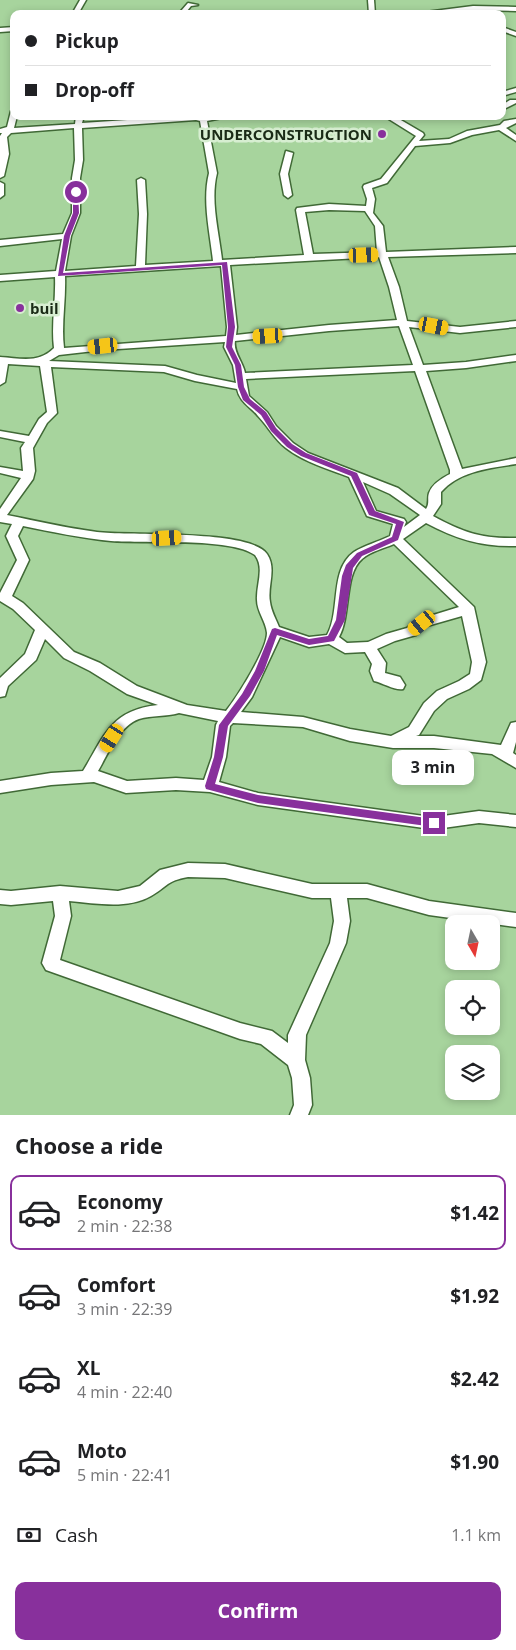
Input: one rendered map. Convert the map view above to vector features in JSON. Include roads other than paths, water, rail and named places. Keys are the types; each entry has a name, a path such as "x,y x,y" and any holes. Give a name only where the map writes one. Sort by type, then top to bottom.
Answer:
{"street":[{"path":"491,8 502,1"},
{"path":"185,10 190,4 195,5"},
{"path":"460,10 516,9"},
{"path":"506,106 513,102"},
{"path":"0,176 4,130 12,125 13,120"},
{"path":"57,352 61,302 60,275 67,236 76,213 79,120"},
{"path":"4,130 78,126 133,120"},
{"path":"204,120 213,173 211,181 211,206 232,327 229,347 238,365 240,382 247,400 263,414 274,430 289,445 304,455 394,491 426,516 453,532 474,540 490,543 516,542"},
{"path":"395,120 419,134 414,144 384,181 367,187 371,199 370,216 379,226 382,254 394,287 403,323 456,470 455,477"},
{"path":"502,127 507,123 516,121"},
{"path":"414,144 446,142 491,125 502,127 502,129 516,139"},
{"path":"288,195 283,180 283,167 289,153"},
{"path":"140,180 144,214 140,269"},
{"path":"0,184 0,194"},
{"path":"309,257 300,210 328,208 369,209"},
{"path":"0,243 67,236"},
{"path":"0,278 309,257 516,250"},
{"path":"41,363 57,352 103,346 403,323 460,330 516,324"},
{"path":"0,382 2,360 165,369 195,378 240,382 466,365 516,358"},
{"path":"41,363 52,410 27,448 28,476 0,516 21,522 109,537 145,539 186,538 236,544 258,550 264,557 264,606 275,632 259,671 242,702 223,725 220,752 210,786"},
{"path":"0,434 32,440"},
{"path":"331,639 340,620 349,567 359,555 395,538 426,516 435,504 434,494 437,487 476,468 516,461"},
{"path":"0,470 28,476"},
{"path":"352,473 356,477 372,513 400,522 395,538"},
{"path":"21,522 12,533 12,536 17,551 23,560 2,597 18,606 69,655 95,667 132,690 179,708 228,717 303,722 350,735 393,742 434,742 492,748 500,750 511,758"},
{"path":"393,742 414,731 430,707 442,695 464,685 476,676 479,662 469,611 395,538"},
{"path":"331,639 336,644 345,648 370,647 391,637 412,632 422,623 458,612 469,611"},
{"path":"0,692 2,684 32,658 42,629"},
{"path":"275,632 309,642 331,639"},
{"path":"370,647 373,656 380,663 377,671 379,677 395,681 398,685"},
{"path":"87,777 128,717 179,708"},
{"path":"511,758 510,738 516,727"},
{"path":"0,787 51,779 87,777 105,779 126,787 176,784 210,786 258,799 434,823 479,817 516,821"},
{"path":"0,897 10,898 60,893 118,898 144,892 166,875 188,870 207,870 225,871 312,891 367,892 429,908 516,920"},
{"path":"299,1115 303,1105 296,1060 297,1035 338,943 342,921 338,891"},
{"path":"60,893 63,916 52,965 240,1031 266,1037 296,1060"}],"place":[{"name":"UNDERCONSTRUCTION","path":"382,134"},
{"name":"buil","path":"20,308"}]}
